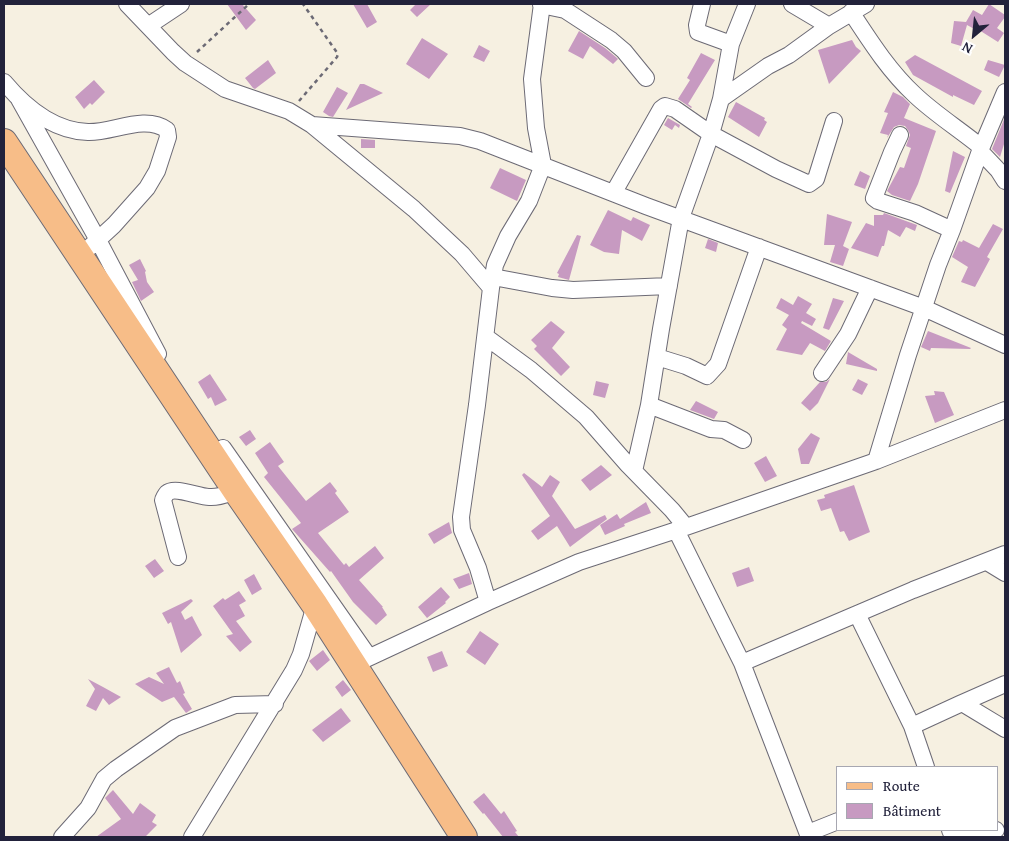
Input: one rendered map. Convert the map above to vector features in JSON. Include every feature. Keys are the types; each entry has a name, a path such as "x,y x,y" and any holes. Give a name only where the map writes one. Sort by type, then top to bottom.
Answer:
{"main road":[{"path":"4,142 89,248 236,491 315,605 361,661 464,837"}],"street":[{"path":"127,4 185,63 225,89 289,111 312,125 414,209 492,282 573,290 669,286"},
{"path":"148,26 181,4"},
{"path":"488,602 478,568 462,530 461,517 495,265 508,236 529,202 543,165 536,128 532,78 541,4 565,10 611,40 624,51 646,78"},
{"path":"702,4 697,25 698,32 731,44"},
{"path":"634,471 649,405 681,218 711,134 721,99 731,44 747,4"},
{"path":"792,4 829,26"},
{"path":"721,99 789,55 829,26 866,4"},
{"path":"851,12 895,74 913,93 980,149 1005,181"},
{"path":"4,82 18,99 36,114 68,129 89,132 130,125 155,124 167,130 168,137 157,171 147,188 114,225 89,248"},
{"path":"876,461 924,308 980,149 1005,92"},
{"path":"18,99 89,248 361,661 579,562 681,529 876,461 1003,413"},
{"path":"614,192 661,109 665,106 675,109 711,134 776,169 809,184 816,179 834,121"},
{"path":"312,125 460,136 480,141 924,308 1005,345"},
{"path":"900,135 874,198 939,222 952,230"},
{"path":"657,357 686,366 707,376 713,372 718,364 759,247"},
{"path":"822,372 848,334 870,288"},
{"path":"486,337 531,370 586,418 672,510 742,663 809,835 836,822"},
{"path":"649,405 711,429 724,430 743,440"},
{"path":"178,557 163,500 166,493 172,491 206,497 218,497 236,491"},
{"path":"742,663 913,590 1005,554"},
{"path":"987,562 1005,573"},
{"path":"192,837 275,704 294,670 302,654 315,605"},
{"path":"857,614 912,726 926,766"},
{"path":"912,726 1005,684"},
{"path":"962,703 1005,729"},
{"path":"62,837 88,808 104,779 116,768 175,728 235,705 275,704"},
{"path":"964,837 992,831"}],"path":[{"path":"185,63 249,4"},
{"path":"289,111 338,54 303,4"}],"building":[{"path":"227,4 242,4 256,20 246,30"},
{"path":"353,4 367,4 377,22 367,28"},
{"path":"416,4 431,4 417,17 410,10"},
{"path":"989,4 1005,15 997,28 1004,33 998,42 967,25 961,46 951,43 954,21 966,22 973,10 982,15"},
{"path":"579,31 618,59 613,64 590,46 583,59 568,51"},
{"path":"422,38 448,54 429,79 406,64"},
{"path":"852,40 861,51 829,84 818,50"},
{"path":"479,45 490,51 484,62 473,57"},
{"path":"701,53 715,60 688,104 691,108 678,99 690,80 687,78"},
{"path":"915,55 982,91 974,105 953,95 953,97 913,75 905,62"},
{"path":"268,60 276,73 255,89 245,78"},
{"path":"988,60 1005,65 999,77 984,70"},
{"path":"94,80 105,92 92,105 90,103 84,109 75,97"},
{"path":"360,84 383,93 346,110"},
{"path":"337,87 348,93 333,117 323,112"},
{"path":"893,92 903,97 910,104 904,118 936,131 918,184 910,201 892,195 887,191 900,167 904,168 911,148 906,146 910,135 905,126 899,125 894,127 887,138 888,135 880,133 888,113 884,112"},
{"path":"736,102 765,118 764,120 767,122 759,137 728,117"},
{"path":"1005,117 1005,141 1000,157 992,149"},
{"path":"668,118 680,125 679,128 675,125 672,130 664,125"},
{"path":"361,139 375,140 375,148 361,148"},
{"path":"953,151 965,157 950,193 945,191"},
{"path":"500,168 526,180 517,201 490,188"},
{"path":"860,171 870,176 865,189 854,185"},
{"path":"608,210 631,221 633,217 650,225 642,241 622,230 619,254 604,252 590,245"},
{"path":"884,213 917,225 915,231 906,227 900,237 888,230 884,246 882,246 878,257 851,248 866,223 874,226 874,215 883,215"},
{"path":"827,214 852,222 843,246 849,249 843,266 830,262 835,245 824,245"},
{"path":"993,224 1003,229 987,257 990,259 975,287 961,282 968,267 952,257 959,241 962,242 963,240 979,248"},
{"path":"577,235 581,236 569,280 558,277 559,274 557,273"},
{"path":"708,239 718,243 716,252 705,248"},
{"path":"140,259 146,271 147,282 154,292 141,301 132,282 138,280 129,265"},
{"path":"798,296 812,304 806,313 816,319 812,326 802,321 801,323 831,341 825,351 810,343 802,355 776,350 787,329 782,325 789,315 776,308 781,298 793,305"},
{"path":"833,298 844,301 829,330 823,328"},
{"path":"551,321 565,332 552,348 570,367 561,376 534,349 537,346 531,340"},
{"path":"928,331 971,348 931,348 930,351 921,347"},
{"path":"848,352 877,369 877,371 846,364"},
{"path":"210,374 227,400 215,406 211,397 208,399 198,382"},
{"path":"830,379 818,403 810,411 801,403 820,382 826,382"},
{"path":"858,379 868,384 862,395 852,390"},
{"path":"596,381 609,384 605,398 593,395"},
{"path":"934,391 944,392 954,415 935,423 925,396 935,395"},
{"path":"696,401 718,412 714,419 690,410"},
{"path":"250,430 256,439 246,446 239,437"},
{"path":"811,433 820,438 809,464 801,464 798,449"},
{"path":"270,442 284,462 278,466 306,501 330,482 337,491 335,493 349,512 318,533 344,565 346,563 349,567 375,546 384,558 359,580 383,607 387,615 376,625 353,602 331,571 292,529 301,523 264,477 268,473 255,453"},
{"path":"766,456 777,476 765,482 754,463"},
{"path":"601,465 612,475 590,491 581,480"},
{"path":"524,473 542,487 550,475 560,482 552,496 575,529 605,515 607,519 570,547 557,526 538,540 531,531 550,516 522,475"},
{"path":"854,485 870,532 849,541 844,531 840,532 831,508 821,511 817,500 825,498 824,495"},
{"path":"646,502 651,513 624,524 625,526 605,535 600,525 617,514 620,519"},
{"path":"449,522 452,533 434,544 428,534"},
{"path":"155,559 164,571 154,578 145,566"},
{"path":"749,567 754,581 737,587 732,573"},
{"path":"469,573 472,584 459,589 453,579"},
{"path":"254,574 262,589 252,595 244,580"},
{"path":"441,587 450,597 446,603 427,618 418,607"},
{"path":"239,591 246,601 239,605 245,616 236,621 252,642 240,652 226,636 233,634 213,606 223,598 225,600"},
{"path":"191,599 193,601 181,612 185,620 192,616 202,635 181,653 171,622 168,624 162,613"},
{"path":"480,631 499,644 485,665 466,652"},
{"path":"323,650 330,660 317,671 309,661"},
{"path":"442,651 448,666 433,672 427,657"},
{"path":"169,667 177,683 180,681 185,693 183,694 192,709 186,713 174,697 162,702 135,684 149,677 164,684 156,673"},
{"path":"88,679 121,697 109,705 103,698 96,711 86,706 95,689"},
{"path":"343,680 351,690 342,697 335,687"},
{"path":"341,708 351,721 323,742 312,730"},
{"path":"113,790 133,814 140,803 156,815 152,822 157,825 145,837 96,837 121,819 105,798"},
{"path":"484,793 501,814 504,811 519,837 503,837 473,802"}]}
